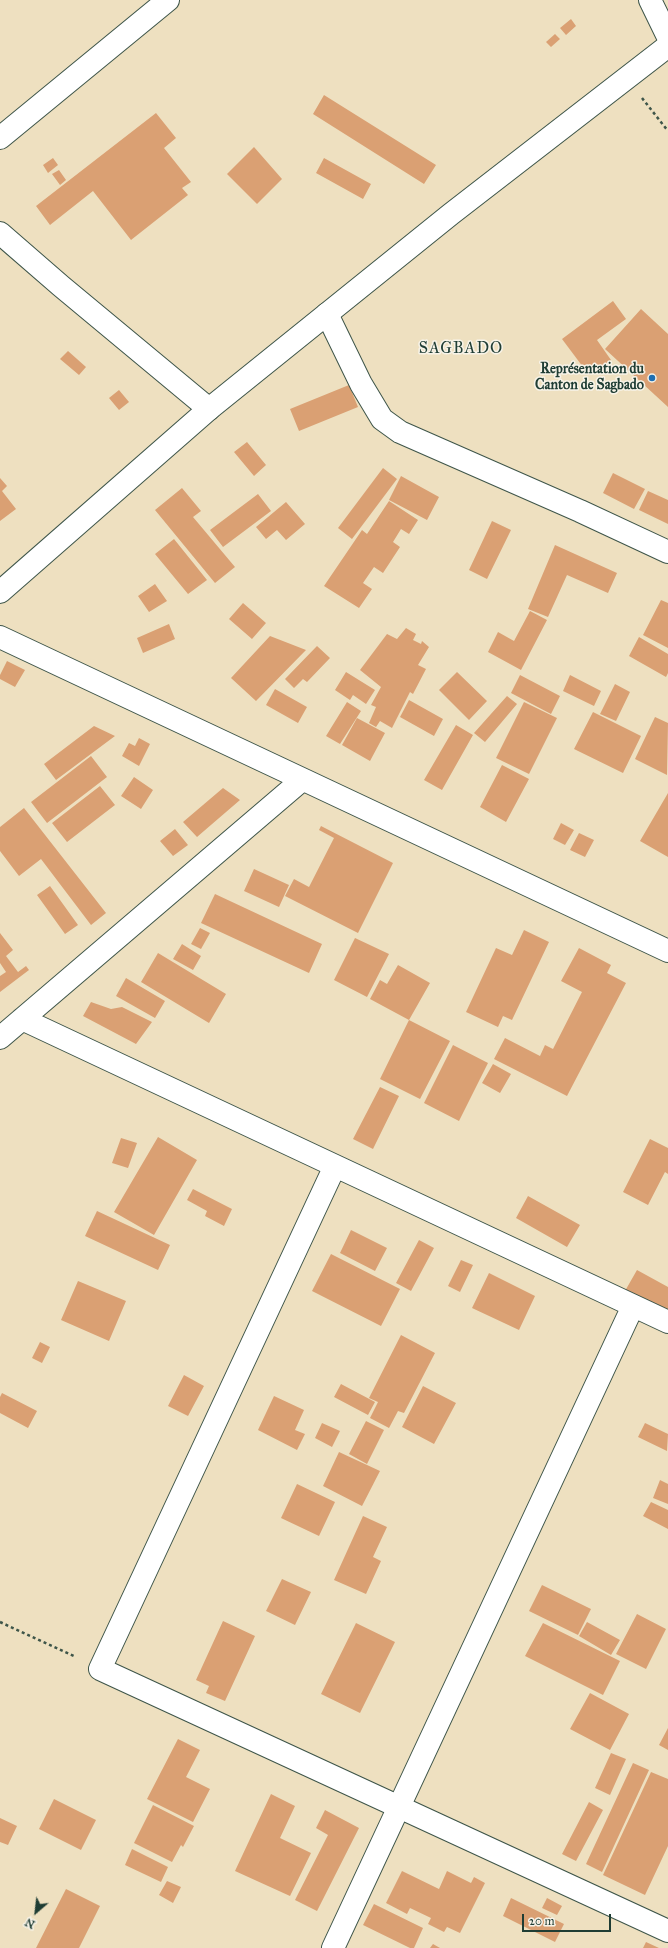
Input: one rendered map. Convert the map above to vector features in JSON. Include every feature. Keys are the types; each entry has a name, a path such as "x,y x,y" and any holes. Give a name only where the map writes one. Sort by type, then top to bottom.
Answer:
{"street":[{"path":"0,138 168,0"},
{"path":"650,0 668,36"},
{"path":"0,592 209,409 451,214 668,46"},
{"path":"0,232 60,286 209,409"},
{"path":"327,314 361,384 382,419 400,432 580,511 668,552"},
{"path":"0,637 668,951"},
{"path":"0,1038 302,780"},
{"path":"22,1019 668,1322"},
{"path":"335,1166 100,1669 668,1931"},
{"path":"333,1948 633,1306"}],"path":[{"path":"626,78 668,131"},
{"path":"0,1622 100,1669"}],"building":[{"path":"571,19 576,26 566,35 560,28"},
{"path":"555,34 560,39 551,47 546,42"},
{"path":"324,95 436,165 424,184 313,114"},
{"path":"156,113 176,138 164,148 191,182 182,188 188,195 131,240 93,191 50,225 36,206"},
{"path":"254,147 282,179 257,204 227,174"},
{"path":"53,158 58,165 48,173 43,165"},
{"path":"324,158 371,184 363,199 316,173"},
{"path":"59,170 66,180 60,185 52,174"},
{"path":"613,301 626,319 597,340 611,360 589,375 562,339"},
{"name":"Représentation du Canton de Sagbado","path":"641,309 668,334 668,407 605,349"},
{"path":"68,351 86,367 79,375 60,359"},
{"path":"349,385 358,407 299,431 290,409"},
{"path":"119,390 129,402 119,410 109,398"},
{"path":"247,442 266,465 254,476 234,452"},
{"path":"383,468 397,479 352,539 338,528"},
{"path":"613,473 645,489 634,509 603,493"},
{"path":"401,476 439,497 427,520 389,500"},
{"path":"0,478 7,486 2,491 16,509 0,521"},
{"path":"182,488 201,511 193,517 235,567 215,583 155,510"},
{"path":"648,491 668,500 668,524 639,510"},
{"path":"258,494 271,511 223,547 210,530"},
{"path":"389,501 418,520 409,534 401,529 393,542 400,547 383,573 374,567 363,583 372,589 359,608 324,586 362,530 367,534"},
{"path":"286,502 305,524 286,540 277,530 266,539 256,527"},
{"path":"492,521 511,530 487,579 469,570"},
{"path":"174,539 207,580 188,594 155,554"},
{"path":"555,545 617,573 608,593 567,575 548,617 528,609"},
{"path":"155,584 167,601 149,612 138,596"},
{"path":"661,600 668,603 668,648 643,635"},
{"path":"243,603 266,623 252,639 229,619"},
{"path":"530,611 547,620 521,670 488,652 498,632 514,641"},
{"path":"169,624 175,639 143,653 137,638"},
{"path":"406,628 416,634 413,640 421,644 422,641 429,647 418,665 426,669 413,694 410,692 392,728 380,721 376,727 369,723 376,707 371,705 381,687 360,670 387,634 397,639"},
{"path":"270,636 306,650 256,701 231,678"},
{"path":"639,637 668,654 668,673 666,677 629,656"},
{"path":"317,646 330,658 307,682 303,679 294,688 285,679"},
{"path":"7,661 25,670 15,687 0,679 0,675"},
{"path":"346,672 375,690 366,704 353,695 350,700 335,690"},
{"path":"457,672 487,701 469,720 439,690"},
{"path":"520,675 560,696 551,714 511,693"},
{"path":"570,675 601,691 594,706 563,691"},
{"path":"615,684 630,692 616,721 600,714"},
{"path":"275,689 307,707 298,723 266,705"},
{"path":"507,696 517,704 485,742 474,733"},
{"path":"409,700 443,719 434,736 400,717"},
{"path":"347,702 361,711 340,744 326,736"},
{"path":"524,702 557,718 529,774 496,758"},
{"path":"593,712 641,736 623,773 574,749"},
{"path":"655,717 668,723 667,775 635,759"},
{"path":"357,718 385,733 370,761 342,745"},
{"path":"456,725 473,735 442,790 424,780"},
{"path":"94,726 115,736 56,780 44,764"},
{"path":"139,738 150,744 139,766 122,756 129,743 135,746"},
{"path":"91,756 107,777 47,823 31,802"},
{"path":"502,765 529,779 506,822 480,807"},
{"path":"134,777 153,790 141,809 121,796"},
{"path":"100,786 115,805 67,842 52,823"},
{"path":"223,788 240,800 197,837 183,822"},
{"path":"668,793 668,857 640,841"},
{"path":"24,808 106,913 91,925 41,859 19,876 0,851 0,827"},
{"path":"561,823 574,830 565,845 553,839"},
{"path":"321,826 393,863 358,933 285,896 294,879 309,887 334,838 319,830"},
{"path":"175,829 188,845 173,856 160,841"},
{"path":"579,833 594,840 585,857 570,850"},
{"path":"254,869 289,885 279,907 244,891"},
{"path":"50,886 78,925 65,934 37,895"},
{"path":"215,894 322,944 309,973 201,923"},
{"path":"200,928 210,933 201,949 191,944"},
{"path":"524,930 549,942 512,1020 503,1016 498,1027 466,1012 496,948 512,955"},
{"path":"0,933 13,950 6,956 18,972 26,966 29,970 0,992 0,976 6,972 0,963"},
{"path":"355,938 389,954 367,997 334,980"},
{"path":"182,944 201,956 193,970 173,959"},
{"path":"579,948 611,965 607,973 626,983 567,1096 494,1059 505,1038 540,1056 545,1045 553,1049 582,992 561,981"},
{"path":"158,953 226,994 209,1023 141,982"},
{"path":"398,965 430,983 409,1020 370,999 380,980 387,984"},
{"path":"126,978 165,1001 155,1018 116,996"},
{"path":"91,1002 111,1009 122,1007 152,1022 136,1044 83,1016"},
{"path":"409,1020 450,1041 420,1099 380,1079"},
{"path":"453,1045 488,1063 459,1121 424,1103"},
{"path":"493,1064 511,1074 500,1093 482,1083"},
{"path":"380,1087 399,1096 373,1149 353,1139"},
{"path":"158,1137 197,1160 154,1235 114,1212"},
{"path":"121,1138 137,1143 128,1168 112,1163"},
{"path":"650,1139 668,1148 668,1174 665,1172 648,1205 623,1192"},
{"path":"193,1189 232,1209 224,1226 205,1216 207,1211 187,1200"},
{"path":"528,1196 580,1225 567,1247 516,1218"},
{"path":"97,1211 170,1245 158,1270 85,1236"},
{"path":"351,1230 387,1248 375,1271 340,1253"},
{"path":"419,1240 434,1248 411,1291 396,1283"},
{"path":"331,1254 400,1289 381,1326 312,1291"},
{"path":"461,1260 473,1265 460,1292 448,1286"},
{"path":"637,1270 668,1287 668,1310 625,1291"},
{"path":"489,1273 535,1296 519,1330 472,1308"},
{"path":"78,1281 126,1301 109,1341 61,1320"},
{"path":"401,1335 435,1353 404,1413 398,1411 389,1428 370,1418 378,1402 369,1398"},
{"path":"40,1342 50,1347 42,1363 32,1358"},
{"path":"184,1375 204,1386 188,1416 168,1406"},
{"path":"341,1384 375,1402 368,1415 334,1397"},
{"path":"423,1386 456,1403 434,1444 402,1427"},
{"path":"2,1393 37,1411 28,1428 0,1413 0,1397"},
{"path":"274,1396 304,1410 295,1430 305,1434 297,1450 258,1430"},
{"path":"366,1421 384,1430 367,1464 349,1454"},
{"path":"322,1423 340,1431 332,1447 315,1438"},
{"path":"645,1423 668,1434 667,1451 638,1437"},
{"path":"339,1452 380,1471 362,1506 323,1486"},
{"path":"660,1480 668,1484 668,1504 653,1498"},
{"path":"297,1484 335,1502 319,1536 281,1518"},
{"path":"651,1502 668,1510 668,1529 643,1516"},
{"path":"363,1516 387,1527 373,1557 381,1561 366,1594 334,1580"},
{"path":"282,1579 311,1592 295,1625 266,1611"},
{"path":"542,1585 591,1609 578,1635 529,1611"},
{"path":"637,1614 666,1629 646,1669 616,1654"},
{"path":"223,1621 255,1636 225,1701 206,1693 209,1686 196,1680"},
{"path":"587,1622 620,1640 611,1655 579,1636"},
{"path":"356,1623 395,1642 360,1713 321,1694"},
{"path":"543,1623 620,1661 603,1695 525,1656"},
{"path":"590,1693 629,1714 610,1750 570,1729"},
{"path":"668,1728 668,1750 659,1745"},
{"path":"178,1739 200,1750 186,1777 210,1789 193,1822 147,1799"},
{"path":"611,1753 626,1759 610,1795 595,1788"},
{"path":"633,1763 649,1770 602,1872 586,1864"},
{"path":"651,1772 668,1779 668,1846 645,1895 603,1875"},
{"path":"271,1794 295,1806 280,1838 311,1853 290,1896 235,1871"},
{"path":"54,1799 96,1820 81,1850 39,1829"},
{"path":"589,1802 603,1810 576,1861 562,1854"},
{"path":"153,1805 194,1826 183,1847 181,1845 172,1862 134,1843"},
{"path":"325,1810 359,1828 317,1911 295,1900 328,1835 316,1828"},
{"path":"0,1818 17,1826 8,1845 0,1842"},
{"path":"132,1849 168,1867 161,1882 125,1865"},
{"path":"402,1871 439,1889 447,1871 471,1883 474,1877 485,1883 460,1933 447,1927 444,1932 428,1924 431,1918 410,1908 407,1914 386,1903"},
{"path":"167,1881 181,1887 173,1903 159,1895"},
{"path":"66,1889 100,1906 79,1948 36,1948"},
{"path":"511,1898 564,1924 555,1942 503,1916"},
{"path":"547,1898 562,1906 557,1915 542,1908"},
{"path":"374,1904 423,1928 414,1948 410,1948 363,1925"},
{"path":"646,1942 659,1948 643,1948"},
{"path":"433,1944 440,1948 430,1948"}],"place":[{"name":"Représentation du Canton de Sagbado","path":"652,378"}],"district":[{"name":"SAGBADO","path":"461,349"}]}
